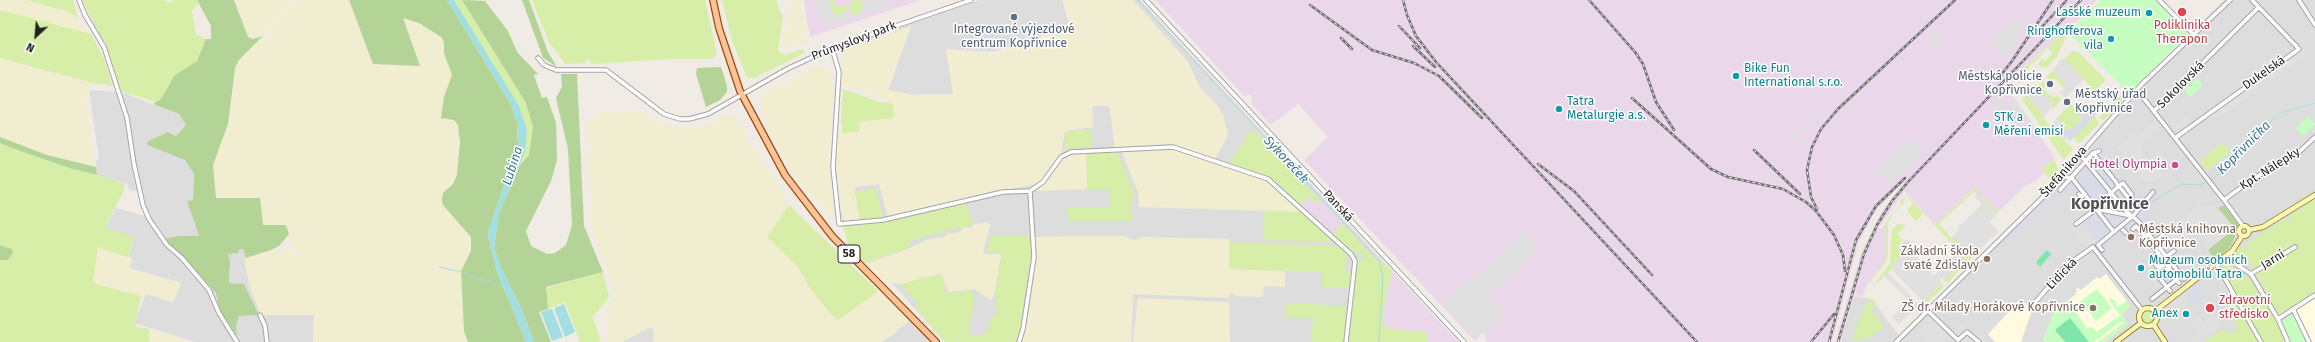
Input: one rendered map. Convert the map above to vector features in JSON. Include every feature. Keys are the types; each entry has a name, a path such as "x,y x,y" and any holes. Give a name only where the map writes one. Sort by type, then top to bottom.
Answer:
{"main road":[{"name":"58","path":"713,0 729,63 742,96 785,175 806,205 832,236 936,342"},
{"path":"2242,236 2239,231 2243,226 2249,230 2263,227 2315,195"},
{"path":"2154,312 2225,257 2233,250 2242,236 2246,236 2249,230"},
{"path":"2148,308 2154,312 2156,318 2153,324 2147,326 2141,323 2139,316 2142,310 2148,308"},
{"path":"2116,342 2141,323"},
{"path":"2153,324 2165,342"}],"street":[{"path":"79,0 85,15 104,47 127,118 134,164 143,204 149,219 167,245 182,258 209,290 219,313 237,342"},
{"name":"Průmyslový park","path":"538,58 544,65 556,70 606,70 657,110 680,119 703,116 742,96 788,69 832,48 971,0"},
{"name":"Panská","path":"1146,0 1464,342"},
{"path":"2159,0 2193,34"},
{"name":"Štefánikova","path":"1896,342 2047,193 2136,90 2230,0"},
{"name":"Dukelská","path":"2175,138 2299,49 2252,0"},
{"path":"2300,0 2315,25"},
{"name":"Sokolovská","path":"2154,111 2259,7"},
{"path":"832,48 839,72 832,168 839,224 883,220 1003,192 1030,191 1043,182 1061,157 1068,153 1084,150 1165,146 1262,176 1277,185 1298,208 1355,259 1346,342"},
{"path":"2136,90 2206,177 2243,226"},
{"name":"Kpt. Nálepky","path":"2224,200 2254,178 2296,155 2315,137"},
{"path":"2060,190 2071,181 2093,153 2099,151"},
{"path":"2076,224 2096,208 2096,204 2111,193 2117,184 2093,153"},
{"path":"2082,157 2126,211 2133,216 2134,225"},
{"path":"2099,177 2106,171"},
{"path":"2071,181 2085,194 2114,232"},
{"path":"1019,342 1024,324 1034,257 1030,191"},
{"path":"2149,234 2145,238 2134,225 2133,216 2153,192"},
{"path":"2079,194 2081,197 2085,194"},
{"path":"2131,201 2138,210"},
{"path":"2096,208 2133,216"},
{"path":"2102,250 2098,245 2110,237 2114,232 2134,225"},
{"path":"2134,225 2149,234 2166,257 2167,265 2184,280"},
{"path":"2148,243 2168,230"},
{"path":"2152,299 2177,282 2163,259 2152,245 2154,240"},
{"name":"Jarní","path":"2251,274 2295,246"},
{"name":"Lidická","path":"2034,304 2074,259 2094,247 2142,310"},
{"path":"2166,257 2174,250"},
{"path":"2225,257 2251,274 2278,319 2288,342"},
{"path":"2216,263 2261,342"},
{"path":"2156,265 2158,268 2167,265"},
{"path":"2167,265 2158,276 2168,289"},
{"path":"2278,319 2315,295"},
{"path":"2293,309 2309,342"},
{"path":"1927,310 1958,340 1966,332 1979,342"},
{"path":"260,315 265,326 267,342"}],"shaded area":[{"path":"0,0 26,0 66,11 78,18 78,23 91,34 0,10"},
{"path":"234,0 293,0 271,25 253,39 248,37 245,32"},
{"path":"297,0 349,0 373,64 402,18 419,23 441,37 445,43 444,53 452,75 444,97 441,117 454,120 458,125 459,162 457,177 453,184 444,192 442,199 444,205 471,236 471,251 461,271 464,331 468,342 313,342 314,315 261,315 249,285 244,258 284,248 301,259 291,242 286,225 263,225 260,198 216,198 213,165 228,124 235,68 239,60 263,36 279,43 266,34"},
{"path":"791,0 801,0 807,43 784,49 783,43"},
{"path":"804,0 921,0 810,37"},
{"path":"814,0 829,0 834,16 848,11 850,15 863,11 861,0 886,0 891,2 892,5 829,26 827,20 821,20"},
{"path":"980,0 1062,0 1070,26 993,52 946,49 953,94 915,95 888,90 911,27 871,40 870,37"},
{"path":"1064,0 1133,0 1188,62 1200,88 1223,114 1228,135 1215,159 1166,144 1115,148 1109,104 1092,106 1093,127 1065,131 1061,153 1039,184 1003,190 888,217 879,184 854,187 861,220 845,221 843,219 836,177 839,126 842,125 860,132 859,122 894,118 894,103 843,85 842,49 911,26 888,90 915,95 953,94 946,49 995,54 1071,27"},
{"path":"1133,0 1140,0 1458,342 945,342 891,282 900,284 941,273 957,291 975,289 991,300 994,296 995,254 985,255 983,252 990,225 986,222 975,224 971,228 965,227 958,233 942,238 938,237 871,263 862,261 850,248 855,245 849,245 842,223 840,202 843,219 845,221 861,220 853,187 879,184 888,217 943,203 1028,185 1052,167 1060,156 1065,131 1093,127 1092,106 1110,106 1115,148 1166,144 1215,159 1228,135 1219,107 1200,88 1188,62"},
{"path":"1155,0 2076,0 2046,33 2077,0 2097,0 2075,23 2004,84 2055,158 2043,168 2045,172 2035,182 2034,181 2024,187 1998,212 1974,188 1935,225 1905,191 1879,228 1882,229 1886,222 1886,261 1866,286 1863,297 1854,295 1841,342 1835,342 1861,253 1881,213 1904,182 1875,211 1858,244 1832,342 1487,342 1483,332 1475,341 1304,160 1328,137 1298,104 1271,125 1251,103 1252,97 1249,94 1245,97"},
{"path":"2224,0 2315,0 2315,342 1841,342 1854,296 1872,299 1899,336 2060,176 2105,120"},
{"path":"2015,18 2023,27 2014,48 2006,57 1990,42"},
{"path":"1934,31 1944,41 1937,48 1927,37"},
{"path":"2302,48 2307,54 2271,80 2266,76 2260,78"},
{"path":"0,58 91,82 86,98 95,166 47,155 0,137"},
{"path":"2061,59 2064,59 2084,79 2065,98 2060,92 2064,88 2064,83 2053,70"},
{"path":"816,66 827,69 831,75 831,87 833,89 829,162 835,220 799,182 766,123 760,103 761,96"},
{"path":"2253,83 2259,89 2217,118 2205,118"},
{"path":"2038,86 2043,92 2041,94 2042,96 2045,94 2051,99 2049,105 2055,100 2056,102 2043,118 2041,116 2041,109 2039,110 2027,97"},
{"path":"89,90 120,92 179,114 186,125 176,136 170,132 147,145 185,160 194,174 193,200 187,201 199,236 179,236 170,248 185,259 216,293 220,312 237,334 236,325 239,316 259,315 244,284 229,283 230,262 227,254 239,253 238,250 243,249 290,314 314,315 313,342 195,342 135,323 146,294 174,300 181,283 129,268 132,259 128,257 132,245 105,228 116,208 145,216 138,191 129,190 128,184 97,175 96,160 99,159"},
{"path":"2013,96 2035,127 2031,129 2005,101"},
{"path":"1999,100 2007,109 1999,118 1991,109"},
{"path":"2085,102 2097,114 2070,141 2060,130 2063,127 2066,130 2072,129 2082,119 2076,111 2081,109"},
{"path":"618,110 644,112 661,123 683,129 712,125 724,116 735,115 748,137 747,144 757,152 789,203 767,238 799,268 811,290 837,321 878,291 908,320 906,324 880,342 654,342 653,326 622,342 608,342 607,311 616,295 590,222 591,206 588,155 593,147 587,136 586,126 595,114"},
{"path":"1811,117 1814,121 1784,149 1781,146"},
{"path":"2155,117 2161,126 2141,146 2143,149 2140,151 2149,160 2146,167 2152,172 2157,168 2164,175 2152,184 2149,181 2145,184 2139,177 2141,175 2138,171 2136,172 2131,166 2128,169 2118,157 2122,154 2117,147 2123,143 2131,132 2134,136 2138,136 2153,122"},
{"path":"2186,117 2191,121 2177,132 2169,123 2172,120 2177,125"},
{"path":"2057,118 2063,124 2061,130 2068,138 2065,140 2050,125"},
{"path":"1909,139 1923,154 1889,186 1875,171"},
{"path":"2100,141 2108,150 2101,156 2117,177 2119,176 2122,178 2136,196 2143,191 2155,211 2153,214 2156,217 2145,225 2154,238 2167,229 2167,232 2174,240 2185,241 2192,235 2195,239 2193,241 2191,239 2185,243 2178,243 2171,255 2190,280 2185,284 2176,271 2171,276 2177,283 2167,291 2152,272 2157,271 2155,266 2161,258 2150,244 2146,242 2137,228 2131,230 2128,227 2129,231 2103,250 2079,219 2090,211 2072,188 2057,197 2053,203 2051,201 2013,240 2009,237 2022,222 2026,222 2045,203 2042,203 2045,199 2050,199 2075,165"},
{"path":"1157,148 1179,151 1265,179 1280,190 1300,212 1139,207 1138,193 1122,152"},
{"path":"2158,151 2166,161 2159,166 2152,157"},
{"path":"1086,152 1087,189 1036,191 1048,179 1061,159 1070,154"},
{"path":"1976,190 1996,214 1990,222 1999,232 1993,238 1989,237 1990,239 1972,257 1970,255 1968,257 1957,245 1958,243 1956,239 1954,241 1951,238 1959,230 1957,228 1982,204 1974,196 1976,194 1974,191"},
{"path":"1307,195 1315,204 1320,201 1317,197 1343,224 1332,235 1299,207 1291,197"},
{"path":"2200,198 2202,202 2196,207 2211,207 2215,205 2233,228 2208,250 2196,234 2213,220 2216,221 2211,217 2213,219 2184,241 2174,240 2167,232 2188,215 2195,207 2193,203"},
{"path":"2074,220 2079,224 2082,222 2098,242 2087,248 2068,227"},
{"path":"986,222 990,224 983,254 1000,254 1001,257 994,296 991,300 974,289 948,292 941,273 900,284 888,282 871,266 871,262 911,248 928,239 942,238 947,234 958,233 965,227 971,228 975,224"},
{"path":"1523,232 1538,247 1489,294 1505,312 1475,339 1443,305"},
{"path":"1123,236 1135,240 1143,237 1229,239 1229,269 1285,271 1285,287 1264,286 1263,297 1235,296 1234,294 1230,293 1229,298 1133,294 1131,342 1021,342 1026,326 1036,261 1035,237"},
{"path":"1907,239 1919,252 1915,256 1934,276 1959,252 1965,260 1946,279 1943,277 1939,281 1941,284 1923,301 1891,269 1894,266 1892,264 1903,254 1898,249 1900,247 1899,245"},
{"path":"98,246 133,258 129,268 181,283 174,300 172,302 146,294 145,296 96,284 93,281"},
{"path":"1392,271 1458,342 1428,342 1428,332 1383,329 1384,305"},
{"path":"1888,272 1919,305 1899,324 1892,317 1907,305 1906,298 1884,276"},
{"name":"ZŠ dr. Milady Horákové Kopřivnice","path":"2106,274 2131,306 2121,314 2128,324 2104,342 2046,342 2043,339 2055,310 2076,294 2075,292 2078,292 2076,290 2078,288 2081,290 2097,277 2099,279"},
{"path":"2195,282 2200,288 2201,296 2205,294 2207,296 2193,306 2190,301 2188,288"},
{"path":"2183,293 2190,301 2174,313 2168,305"},
{"path":"2315,297 2315,342 2311,342 2296,309"},
{"path":"1138,298 1229,302 1230,342 1133,342"},
{"path":"2021,299 2032,310 2021,342 1995,342 1988,334"},
{"path":"2214,313 2223,325 2200,342 2184,342 2198,332 2192,323 2199,317 2209,329 2204,321"},
{"path":"1932,318 1949,334 1941,342 1928,342 1918,331"},
{"path":"912,319 932,342 881,342 895,333 908,320"},
{"path":"1962,324 1976,337 1980,334 1988,342 1957,342 1950,336"},
{"path":"649,327 653,327 654,330 654,342 622,342"},
{"path":"149,329 191,342 149,342"}],"green space":[{"path":"26,0 73,0 78,18 66,11"},
{"path":"82,0 164,0 170,3 174,0 197,0 198,4 192,10 195,30 196,34 206,39 199,58 193,64 174,76 161,99 156,102 123,92 117,82 105,41 101,38"},
{"path":"197,0 234,0 248,37 253,39 263,36 239,60 235,68 228,124 213,165 216,198 260,198 263,225 286,225 289,234 279,246 271,250 246,258 243,249 238,250 239,253 228,254 230,262 229,283 244,284 259,315 239,316 236,325 237,335 220,312 216,293 185,259 170,248 163,239 179,236 199,236 187,201 193,200 194,174 185,160 147,145 147,142 168,132 176,136 186,125 179,114 153,104 161,99 174,76 197,61 206,39 211,39 211,26"},
{"path":"349,0 447,0 511,105 517,122 518,145 489,229 488,237 497,272 526,342 468,342 464,331 461,271 471,251 471,237 443,205 442,199 443,193 453,184 457,175 460,143 458,125 454,120 441,118 444,97 452,75 444,53 444,42 441,37 419,23 403,18 420,66 373,64"},
{"path":"454,0 462,0 526,103 533,127 529,155 520,164 525,151 527,130 519,106"},
{"path":"462,0 485,1 508,31 517,52 538,74 534,75 542,98 547,97 556,123 557,160 551,181 526,231 531,246 547,254 555,253 566,245 572,225 568,149 556,98 562,87 561,74 577,74 584,226 603,272 546,287 548,309 539,312 551,342 534,342 521,308 501,268 494,247 499,213 520,165 529,155 533,127 526,103"},
{"path":"522,0 529,0 548,52 557,67 543,58"},
{"path":"532,0 705,0 717,54 712,59 671,59 594,64 590,63 589,59 585,60 587,63 565,64 549,42"},
{"path":"722,0 777,0 778,8 783,16 778,50 784,55 803,49 805,53 754,78 747,78 732,40"},
{"path":"829,0 834,0 836,7 845,5 848,11 834,16"},
{"path":"852,0 861,0 863,11 851,15 849,3 853,2"},
{"path":"2100,0 2155,0 2188,34 2131,92 2127,92 2070,34 2073,28"},
{"path":"0,10 91,34 104,59 113,86 93,83 0,58"},
{"path":"2070,27 2057,57 2046,68 2038,65 2042,58 2045,61 2053,53 2048,48 2026,71 2023,69"},
{"path":"2073,51 2078,52 2106,80 2087,100 2085,96 2090,86 2064,59"},
{"path":"721,67 727,86 727,92 720,100 706,107 696,74 697,68"},
{"path":"2053,70 2064,83 2064,88 2054,78 2050,81 2046,77"},
{"path":"2197,78 2203,85 2190,97 2184,90"},
{"path":"2044,81 2047,84 2043,88 2053,98 2057,95 2062,100 2053,109 2051,108 2056,102 2050,105 2050,100 2041,94 2043,92 2038,86 2035,87"},
{"path":"843,89 877,101 893,104 894,118 859,122 860,132 842,133"},
{"path":"2027,95 2041,108 2041,116 2073,149 2064,160 2022,99"},
{"path":"2120,96 2122,101 2104,120 2101,119 2099,117"},
{"path":"2071,104 2082,118 2072,129 2066,130 2057,118"},
{"path":"2095,116 2099,124 2079,143 2074,139 2075,136"},
{"path":"2308,116 2315,124 2303,136 2296,129"},
{"path":"1091,129 1092,148 1077,147 1065,151 1066,132"},
{"path":"1253,130 1317,197 1320,202 1317,204 1307,195 1305,197 1308,200 1300,206 1284,189 1268,177 1229,163 1250,131"},
{"path":"0,137 47,155 96,167 97,175 66,167 15,149 0,143"},
{"path":"2222,142 2231,152 2207,171 2200,161"},
{"path":"0,143 56,164 108,178 124,184 125,188 105,228 134,237 128,257 98,247 93,281 96,284 141,296 135,323 137,327 149,329 149,342 0,342 0,260 8,260 12,249 0,245"},
{"path":"1086,152 1117,152 1133,190 1131,221 1067,221 1067,207 1109,207 1109,190 1087,190"},
{"path":"2054,159 2058,170 2051,180 2044,173 2042,168"},
{"path":"876,188 883,219 860,221 855,192"},
{"path":"1975,188 1998,212 1996,214 1976,190 1939,224 1954,241 1956,239 1959,243 1957,245 1968,257 1970,255 1972,257 1979,252 1962,266 1948,283 1942,279 1945,279 1960,252 1923,213 1916,221 1908,213 1908,209 1913,203 1906,196 1902,206 1892,215 1888,223 1888,254 1886,262 1869,283 1886,259 1886,222 1891,215 1902,205 1899,202 1907,195 1935,225"},
{"path":"2315,199 2315,291 2279,315 2255,273 2291,250 2289,247 2253,270 2250,264 2251,261 2248,261 2246,255 2247,243 2286,218 2289,223 2292,222 2289,217"},
{"path":"965,202 974,224 909,241 911,247 865,263 850,248 855,245 849,245 843,226 857,224 858,227 861,226 861,224 901,219"},
{"path":"789,205 878,291 837,321 811,290 799,268 767,237"},
{"path":"2224,205 2236,219 2238,226 2232,245 2216,260 2208,250 2232,231 2233,226 2218,208"},
{"path":"1264,211 1302,212 1336,242 1263,240"},
{"path":"1343,224 1363,246 1357,254 1351,252 1332,235"},
{"path":"1898,224 1906,226 1897,234 1903,240 1899,245 1903,254 1892,264 1894,267 1873,287 1890,263 1892,230"},
{"path":"1031,235 1032,256 1024,297 1024,315 1016,342 945,342 915,307 919,305 900,284 941,274 946,294 972,290 974,304 968,334 981,337 988,329 990,321 997,312 995,296 1002,252 987,252 990,236"},
{"path":"1229,242 1338,246 1349,255 1345,259 1345,272 1351,272 1349,288 1322,287 1322,272 1229,269"},
{"path":"0,245 12,249 13,252 8,260 0,260"},
{"path":"2244,245 2247,264 2245,267 2230,256"},
{"path":"1364,247 1378,262 1381,260 1392,271 1384,305 1383,328 1428,332 1428,342 1346,342 1358,260 1366,258 1359,255"},
{"path":"2047,250 2051,254 2040,267 2036,262"},
{"path":"2225,261 2249,278 2276,319 2286,342 2263,342 2219,265"},
{"path":"603,272 609,297 593,317 601,342 580,342 565,302 548,309 544,289"},
{"path":"1940,280 1944,287 1927,302 1923,301 1941,284"},
{"path":"2097,289 2112,308 2096,321 2083,304 2079,307 2077,304"},
{"path":"2233,294 2259,342 2206,342 2205,340 2225,328 2229,334 2238,328 2224,302"},
{"path":"2111,298 2117,303 2116,304 2118,307 2127,300 2131,306 2121,314 2128,324 2104,342 2098,342 2123,323 2121,321 2094,342 2089,342 2070,319 2055,330 2065,342 2046,342 2043,339 2055,310 2070,299 2073,306 2075,305 2077,308 2075,311 2087,328 2092,327 2097,332 2120,315 2109,300"},
{"path":"1872,299 1883,314 1875,305 1872,305 1871,309 1884,327 1867,339 1865,337 1858,342 1854,338 1851,341 1866,303"},
{"path":"1285,303 1346,306 1344,342 1311,342 1313,318 1285,317"},
{"path":"2146,311 2150,311 2154,317 2150,323 2146,323 2142,319 2142,315"},
{"path":"2292,314 2299,325 2306,342 2290,342 2281,322"},
{"path":"2070,318 2089,342 2065,342 2055,330"}],"water":[{"name":"Lubina","path":"447,0 454,0 519,106 527,130 525,151 499,213 494,247 501,267 521,308 534,342 526,342 497,272 488,237 489,229 518,145 517,122 511,105"},
{"path":"564,304 575,332 565,337 554,308"},
{"path":"552,309 563,337 552,341 541,312"}],"waterway":[{"name":"Sýkoreček","path":"1138,0 1379,261 1383,275 1379,342"},
{"name":"Kopřivnička","path":"2211,180 2223,171 2239,152 2280,113 2315,103"},
{"name":"Kopřivnička","path":"2152,202 2182,184 2199,185 2208,181"},
{"path":"439,267 458,271 503,287"}],"railway":[{"path":"1403,0 1407,15 1416,36 1436,62 1697,342"},
{"path":"1589,0 1635,52 1643,64 1656,102 1674,130"},
{"path":"1817,209 1811,197 1807,170 1812,147 1821,129 1838,109 1955,0"},
{"path":"1997,80 2012,61 2053,0"},
{"path":"1838,342 1864,254 1877,225 1892,201 1908,182 2081,0"},
{"path":"2036,33 2066,1"},
{"path":"1310,5 1372,50 1414,63 1439,76 1482,118"},
{"path":"1399,26 1420,48"},
{"path":"1341,38 1352,49"},
{"path":"1413,46 1435,67"},
{"path":"1632,98 1711,169 1728,177 1783,189 1806,202 1816,211 1834,235 1843,255 1845,271"},
{"path":"1754,150 1800,194"},
{"path":"1538,164 1574,191 1652,275"},
{"path":"1829,342 1856,240 1876,206 1905,178"},
{"path":"1811,342 1834,314"}],"place":[{"name":"Poliklinika Therapon","path":"2182,12"},
{"name":"Lašské muzeum","path":"2149,13"},
{"name":"Integrované výjezdové centrum Kopřivnice","path":"1014,17"},
{"name":"Ringhofferova vila","path":"2111,39"},
{"name":"Bike Fun International s.r.o.","path":"1736,76"},
{"name":"Městská policie Kopřivnice","path":"2050,84"},
{"name":"Městský úřad Kopřivnice","path":"2067,102"},
{"name":"Tatra Metalurgie a.s.","path":"1559,109"},
{"name":"STK a Měření emisí","path":"1986,125"},
{"name":"Hotel Olympia","path":"2175,165"},
{"name":"Městská knihovna Kopřivnice","path":"2131,237"},
{"name":"Základní škola svaté Zdislavy","path":"1987,259"},
{"name":"Muzeum osobních automobilů Tatra","path":"2141,268"},
{"name":"ZŠ dr. Milady Horákové Kopřivnice","path":"2093,308"},
{"name":"Zdravotní středisko","path":"2210,308"},
{"name":"Anex","path":"2186,314"}],"district":[{"name":"Kopřivnice","path":"2110,205"}]}
